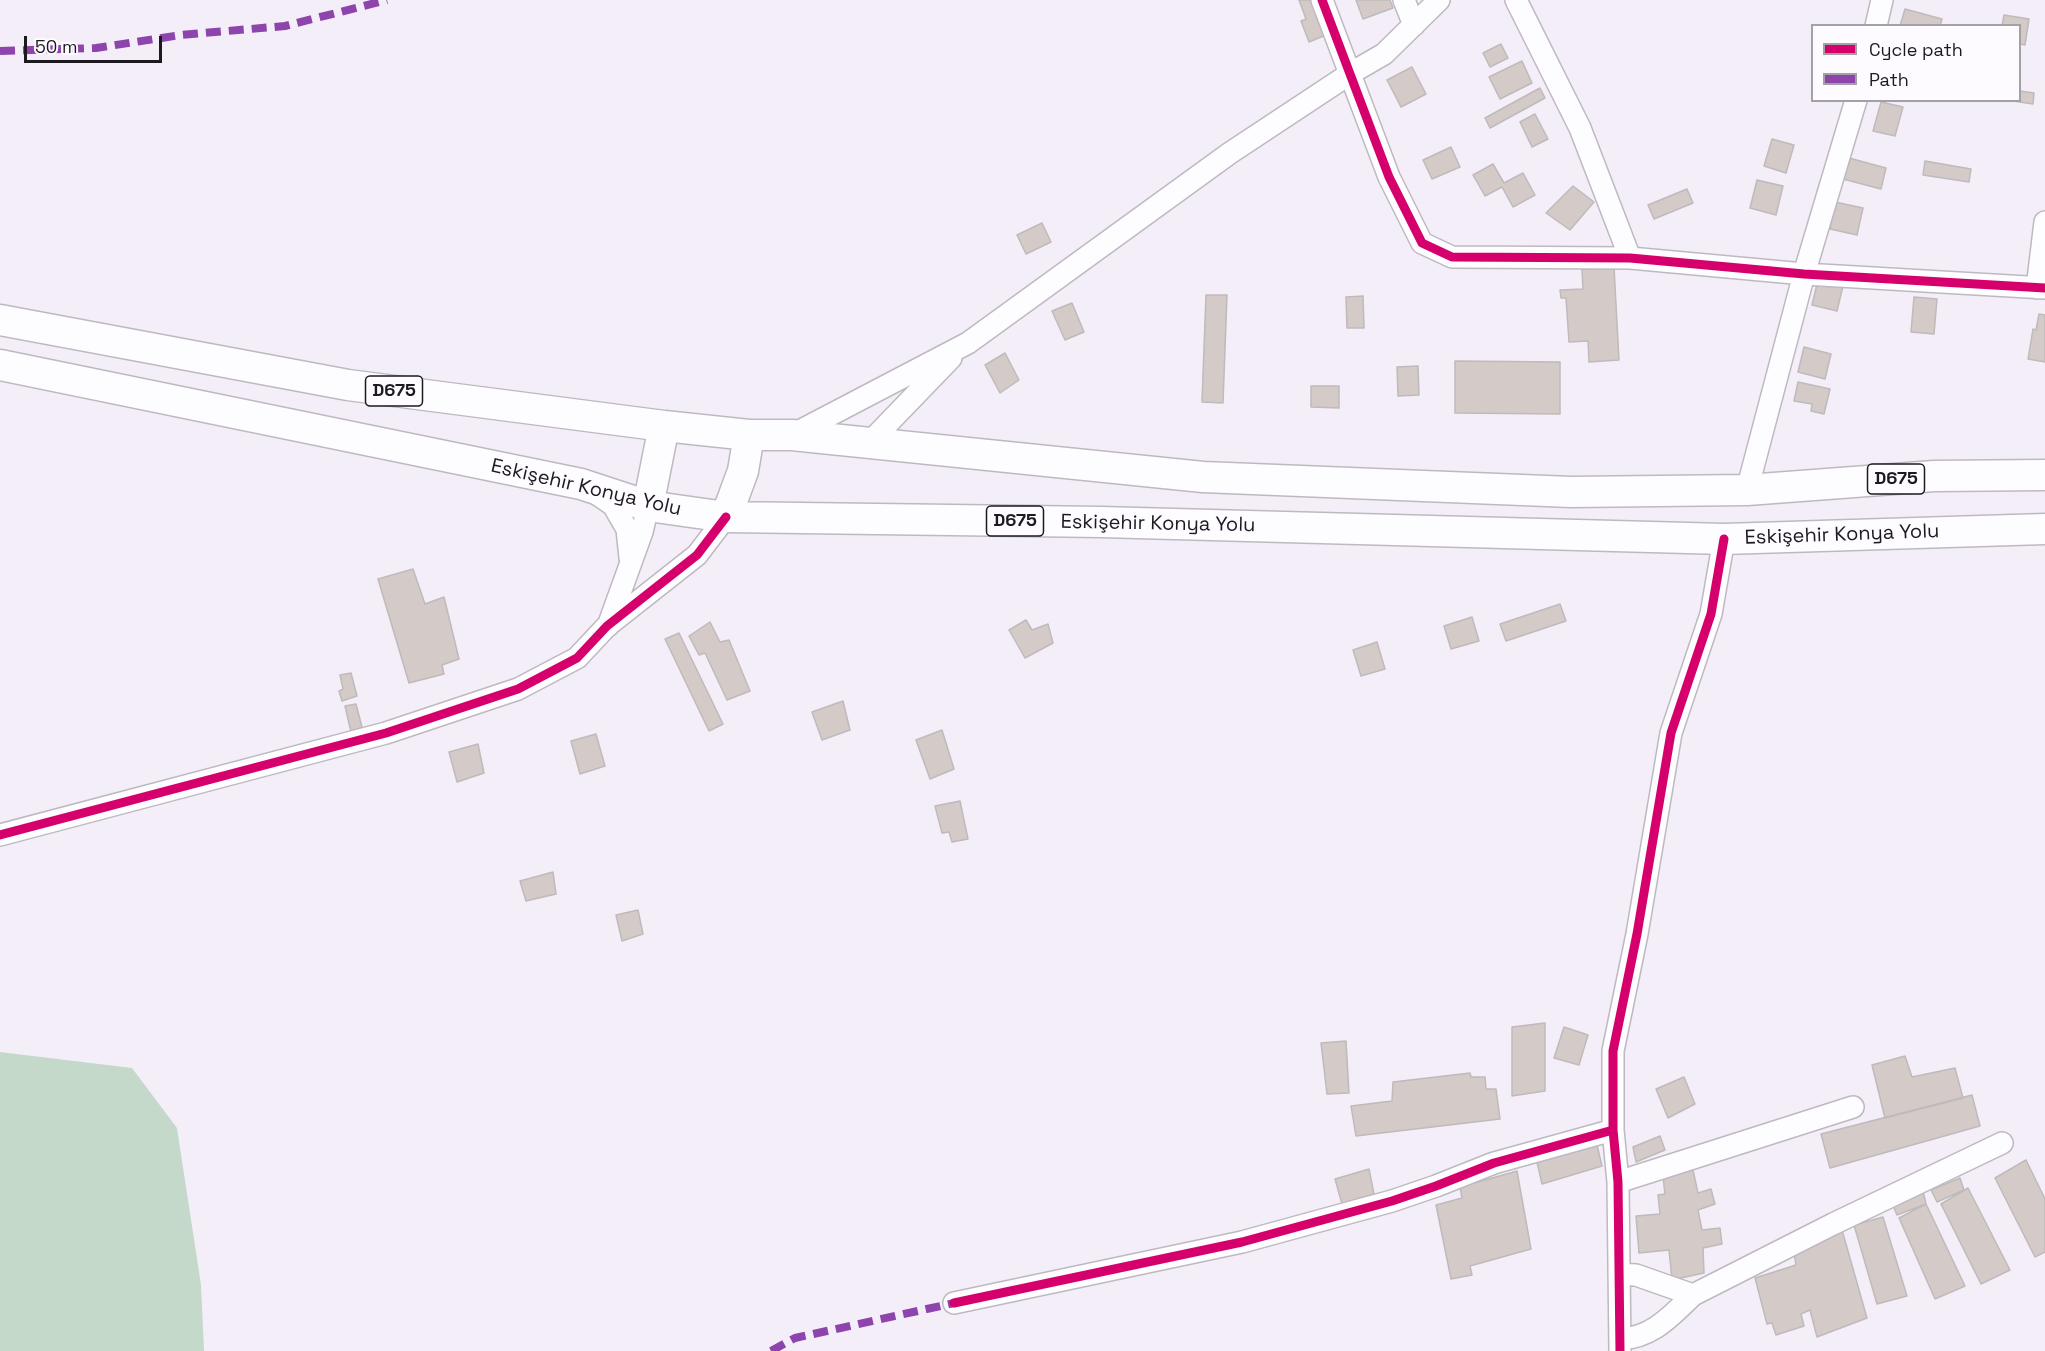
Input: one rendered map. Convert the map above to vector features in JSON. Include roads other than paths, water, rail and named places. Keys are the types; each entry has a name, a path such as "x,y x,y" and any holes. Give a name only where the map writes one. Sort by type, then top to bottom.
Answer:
{"highway":[{"name":"D675","path":"0,320 348,385 664,426 749,435 792,435 1203,477 1571,492 1747,490 1934,476 2045,475"},
{"name":"Eskişehir Konya Yolu","path":"0,365 581,484 648,506 726,518 1101,522 1724,539 2045,529"},
{"path":"648,506 664,426"},
{"path":"726,518 743,471 749,435"}],"street":[{"path":"1322,0 1389,177 1422,243 1452,257 1630,258 1804,274 2041,288 2045,222"},
{"path":"1404,0 1414,25"},
{"path":"792,435 964,345 1230,153 1351,73 1384,54 1439,0"},
{"path":"1516,0 1580,128 1630,258"},
{"path":"1876,24 1882,0"},
{"path":"1747,490 1804,274 1855,102"},
{"path":"869,443 964,345"},
{"path":"581,484 613,505 627,529 631,565"},
{"path":"607,627 631,565 648,506"},
{"path":"0,835 386,733 518,689 577,658 607,627 697,555 726,518"},
{"path":"1724,539 1710,614 1671,733 1637,934 1613,1051 1613,1130 1618,1182 1620,1345 1660,1326 1693,1295 1833,1224 2002,1143"},
{"path":"1618,1182 1852,1107"},
{"path":"954,1303 1242,1242 1392,1201 1494,1163 1613,1130"},
{"path":"1619,1274 1636,1275 1693,1295"}]}
